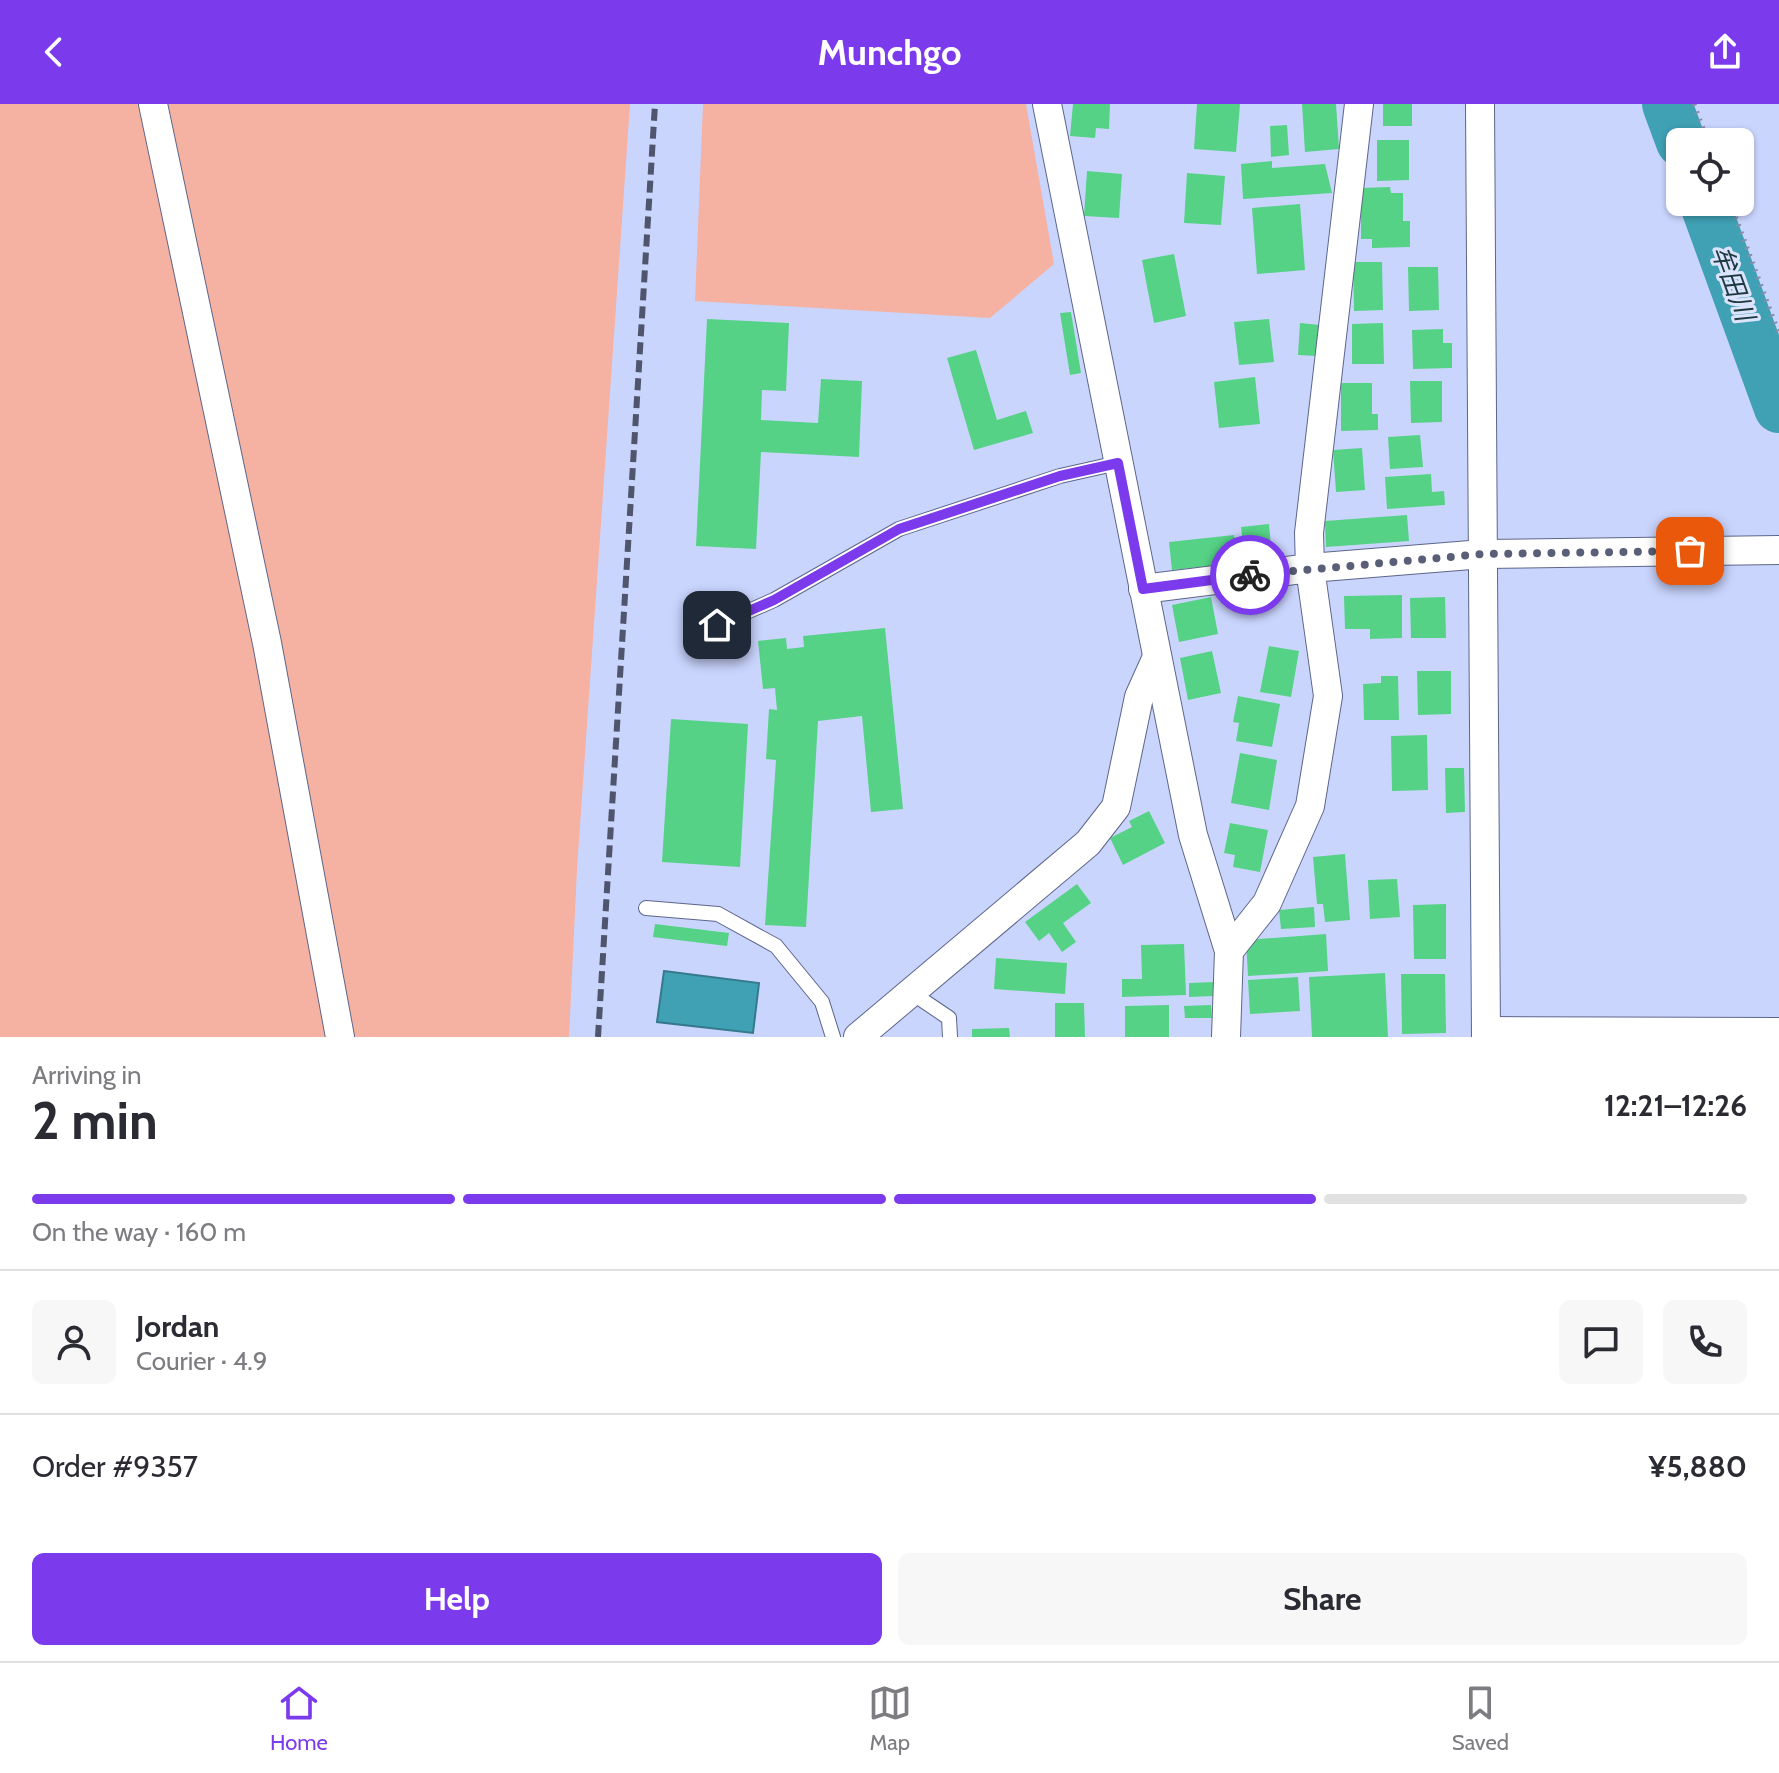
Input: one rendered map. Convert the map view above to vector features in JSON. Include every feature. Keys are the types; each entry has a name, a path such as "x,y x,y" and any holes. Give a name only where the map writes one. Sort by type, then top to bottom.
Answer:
{"street":[{"path":"153,104 267,643 340,1037"},
{"path":"1047,104 1193,835 1229,951 1226,1037"},
{"path":"1229,951 1267,903 1310,806 1328,696 1310,568 1311,518 1359,104"},
{"path":"1480,104 1486,1034 1779,1032"},
{"path":"1143,589 1310,568 1483,554 1779,550"},
{"path":"858,1037 1088,843 1116,807 1139,697 1157,657"}],"lane":[{"path":"717,625 774,600 899,529 1060,476 1118,463"},
{"path":"646,908 718,914 776,946 822,1002 833,1037"},
{"path":"909,991 949,1018 950,1037"}],"path":[{"path":"1694,104 1703,128"},
{"path":"1735,216 1779,334"}],"shaded area":[{"path":"0,104 630,104 577,869 569,1037 0,1037"},
{"path":"703,104 1026,104 1054,264 990,318 695,301"},
{"path":"664,971 759,983 753,1033 657,1022"}],"building":[{"path":"1073,104 1110,104 1109,129 1096,128 1095,138 1070,136"},
{"path":"1197,104 1240,104 1236,152 1194,149"},
{"path":"1302,104 1336,104 1339,149 1305,152"},
{"path":"1383,104 1412,104 1412,126 1383,126"},
{"path":"1287,125 1289,155 1271,157 1270,126"},
{"path":"1377,140 1409,140 1409,180 1377,181"},
{"path":"1272,161 1272,168 1325,164 1332,193 1243,199 1241,164"},
{"path":"1087,171 1122,174 1119,218 1084,216"},
{"path":"1187,173 1225,176 1221,225 1184,223"},
{"path":"1390,187 1391,193 1403,193 1403,221 1410,221 1410,247 1372,248 1372,239 1361,239 1361,188"},
{"path":"1300,204 1305,270 1257,274 1252,208"},
{"path":"1174,254 1186,316 1154,323 1142,260"},
{"path":"1353,262 1382,262 1383,310 1354,311"},
{"path":"1408,267 1438,267 1439,310 1409,311"},
{"path":"1071,312 1081,373 1070,375 1060,313"},
{"path":"707,319 789,323 786,391 762,390 761,420 818,423 821,379 862,381 859,457 761,452 756,549 696,546"},
{"path":"1269,319 1274,362 1239,365 1234,322"},
{"path":"1300,323 1320,325 1317,356 1298,355"},
{"path":"1383,323 1384,364 1352,364 1352,324"},
{"path":"1443,329 1443,343 1452,343 1452,368 1413,369 1412,330"},
{"path":"976,350 997,420 1026,411 1033,433 974,450 947,358"},
{"path":"1255,377 1260,424 1219,428 1214,382"},
{"path":"1410,381 1442,381 1442,422 1411,423"},
{"path":"1341,383 1372,383 1372,414 1378,414 1378,430 1341,431"},
{"path":"1420,435 1423,467 1390,469 1388,437"},
{"path":"1362,448 1365,490 1336,492 1333,450"},
{"path":"1431,474 1432,492 1444,491 1445,505 1387,509 1385,477"},
{"path":"1407,515 1409,541 1326,547 1325,521"},
{"path":"1269,524 1272,559 1245,562 1241,527"},
{"path":"1234,535 1237,563 1172,570 1169,542"},
{"path":"1402,595 1402,638 1370,639 1370,629 1345,629 1344,596"},
{"path":"1211,597 1218,634 1179,642 1172,605"},
{"path":"1445,597 1446,638 1411,638 1410,598"},
{"path":"885,628 903,809 871,812 862,716 818,721 806,927 765,925 776,760 766,759 769,709 777,710 775,688 763,689 758,641 786,638 787,649 804,647 803,636"},
{"path":"1269,646 1299,651 1291,697 1260,692"},
{"path":"1212,651 1221,693 1188,700 1180,658"},
{"path":"1417,671 1451,671 1451,714 1418,715"},
{"path":"1381,676 1398,676 1399,720 1364,720 1363,684 1381,683"},
{"path":"1238,696 1280,704 1272,747 1236,741 1239,723 1233,722"},
{"path":"671,719 748,724 740,867 662,862"},
{"path":"1427,735 1428,790 1392,791 1391,736"},
{"path":"1240,753 1277,760 1269,810 1231,803"},
{"path":"1445,768 1464,768 1465,812 1446,813"},
{"path":"1149,811 1165,843 1123,865 1110,838 1132,827 1129,821"},
{"path":"1230,823 1268,830 1260,872 1233,867 1235,855 1224,853"},
{"path":"1345,854 1350,920 1325,922 1323,904 1317,904 1313,857"},
{"path":"1397,879 1400,917 1370,919 1368,880"},
{"path":"1077,884 1091,903 1063,923 1076,942 1062,952 1049,933 1039,941 1025,922"},
{"path":"1446,904 1446,959 1414,959 1413,905"},
{"path":"1314,907 1315,927 1281,929 1279,910"},
{"path":"655,924 729,933 727,946 653,937"},
{"path":"1326,934 1328,971 1248,976 1246,940"},
{"path":"1184,944 1186,995 1122,997 1122,979 1142,979 1141,945"},
{"path":"996,958 1067,963 1065,994 994,989"},
{"path":"1385,973 1388,1037 1312,1037 1309,977"},
{"path":"1401,974 1445,974 1446,1033 1402,1034"},
{"path":"1298,977 1300,1011 1250,1014 1248,980"},
{"path":"1214,982 1214,996 1189,997 1189,983"},
{"path":"1055,1003 1084,1003 1085,1037 1055,1037"},
{"path":"1169,1005 1169,1037 1125,1037 1125,1006"},
{"path":"1211,1005 1212,1018 1185,1018 1184,1006"},
{"path":"1009,1028 1010,1037 972,1037 972,1029"}],"waterway":[{"name":"牟田川","path":"1667,104 1676,128"},
{"name":"牟田川","path":"1709,216 1779,408"}],"railway":[{"path":"598,1037 655,104"}],"way so far":[{"path":"1250,575 1483,554 1690,551"}],"route":[{"path":"717,625 774,600 899,529 1060,476 1118,463 1143,589 1250,575"}]}
